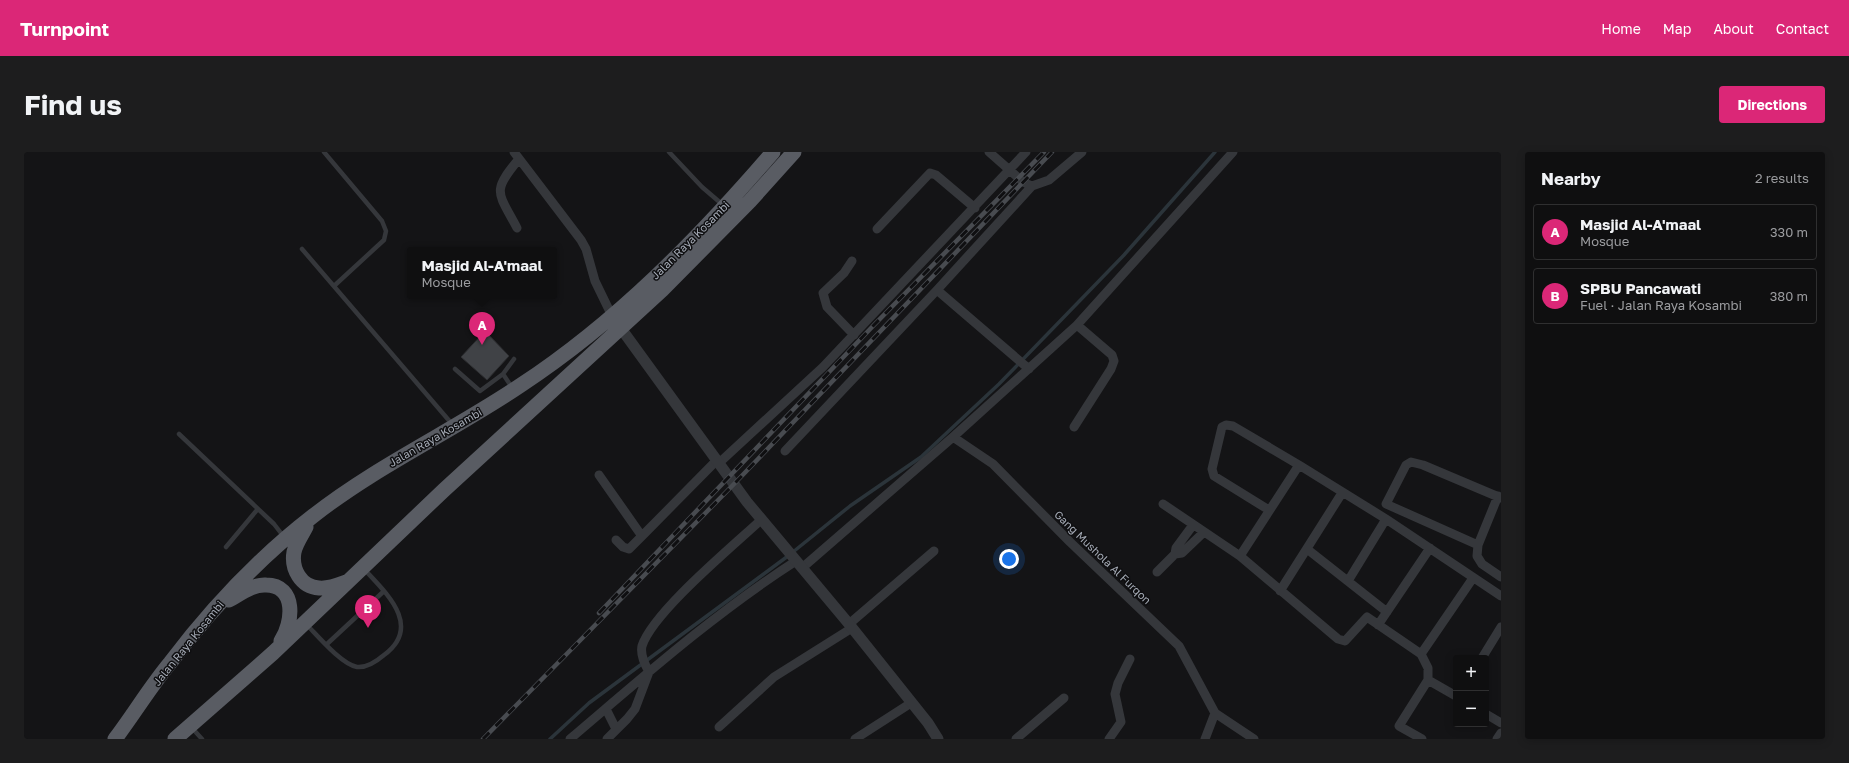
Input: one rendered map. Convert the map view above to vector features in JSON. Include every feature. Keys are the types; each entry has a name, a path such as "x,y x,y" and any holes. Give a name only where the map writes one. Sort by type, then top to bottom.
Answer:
{"highway":[{"name":"Jalan Raya Kosambi","path":"175,739 305,623 616,321 773,152"},
{"name":"Jalan Raya Kosambi","path":"115,739 171,661 214,608 312,516 396,459 454,427 514,390 616,321 695,258 750,201 794,152"},
{"path":"312,516 294,551 297,574 306,584 318,588 328,588 349,581"},
{"path":"214,608 251,588 267,584 277,587 283,592 290,606 291,621 283,638 273,653"}],"street":[{"path":"990,152 1023,182 1032,186"},
{"path":"616,540 623,547 629,549 633,547 644,534 718,462 823,367 975,208 1026,152"},
{"path":"785,451 937,290 1032,186 1049,180 1082,152"},
{"path":"570,739 647,670 764,581 796,561 953,437 1026,366 1077,325 1232,152"},
{"path":"517,228 500,197 500,184 517,156 581,240 586,249 595,281 616,321 718,462 796,561 851,626 928,723 938,739"},
{"path":"877,229 930,173 936,175 975,208"},
{"path":"852,260 844,273 823,293 827,307 854,335"},
{"path":"937,290 1026,366"},
{"path":"1074,427 1112,369 1114,361 1112,355 1077,325"},
{"path":"1269,510 1214,476 1212,469 1222,427 1226,425 1233,426 1299,465 1383,517 1501,596"},
{"name":"Gang Mushola Al Furqon","path":"953,437 993,464 1070,542 1179,646 1215,713"},
{"path":"1348,581 1383,517 1386,504 1406,465 1411,462 1423,464 1500,497 1478,545 1477,556 1482,564 1501,578"},
{"path":"1240,556 1299,465"},
{"path":"599,475 639,532 644,534"},
{"path":"1280,591 1342,493"},
{"path":"1163,504 1240,556 1338,639 1345,641 1377,604"},
{"path":"1386,504 1478,545"},
{"path":"607,739 628,719 635,709 647,670 642,657 642,647 656,623 696,580 762,519"},
{"path":"1157,572 1175,554 1176,548 1193,525"},
{"path":"1175,554 1182,553 1204,532"},
{"path":"1378,625 1430,548"},
{"path":"1307,550 1387,612"},
{"path":"719,727 774,677 851,626 934,551"},
{"path":"1421,654 1474,578"},
{"path":"1367,617 1421,654 1428,668 1428,680 1399,726 1422,739"},
{"path":"1484,655 1501,627"},
{"path":"1109,739 1121,722 1115,694 1118,683 1130,659"},
{"path":"1428,680 1453,694"},
{"path":"1016,739 1064,698"},
{"path":"855,739 911,703"},
{"path":"606,708 616,729"},
{"path":"1205,739 1215,713 1254,739"},
{"path":"1489,716 1501,723"},
{"path":"1497,739 1501,733"}],"lane":[{"path":"324,152 382,221 386,231 384,240 334,286"},
{"path":"669,152 702,187 724,206"},
{"path":"302,249 454,427"},
{"path":"455,369 480,391 503,374 514,359"},
{"path":"503,374 514,390"},
{"path":"179,434 257,510 274,524 286,540"},
{"path":"226,547 257,510"},
{"path":"305,623 326,644 348,662 357,666 366,666 375,662 390,651 400,634 401,618 396,607 363,568"},
{"path":"326,644 383,592"},
{"path":"189,725 202,739"}],"building":[{"path":"485,331 509,356 487,380 461,357"}],"waterway":[{"path":"550,739 589,703 788,556 850,506 921,457 999,384 1124,255 1215,152"}],"railway":[{"path":"599,613 873,326 1044,152"},
{"path":"483,739 734,484 1052,152"}],"place":[{"name":"Masjid Al-A'maal","path":"482,345"},
{"name":"SPBU Pancawati","path":"368,628"}]}
